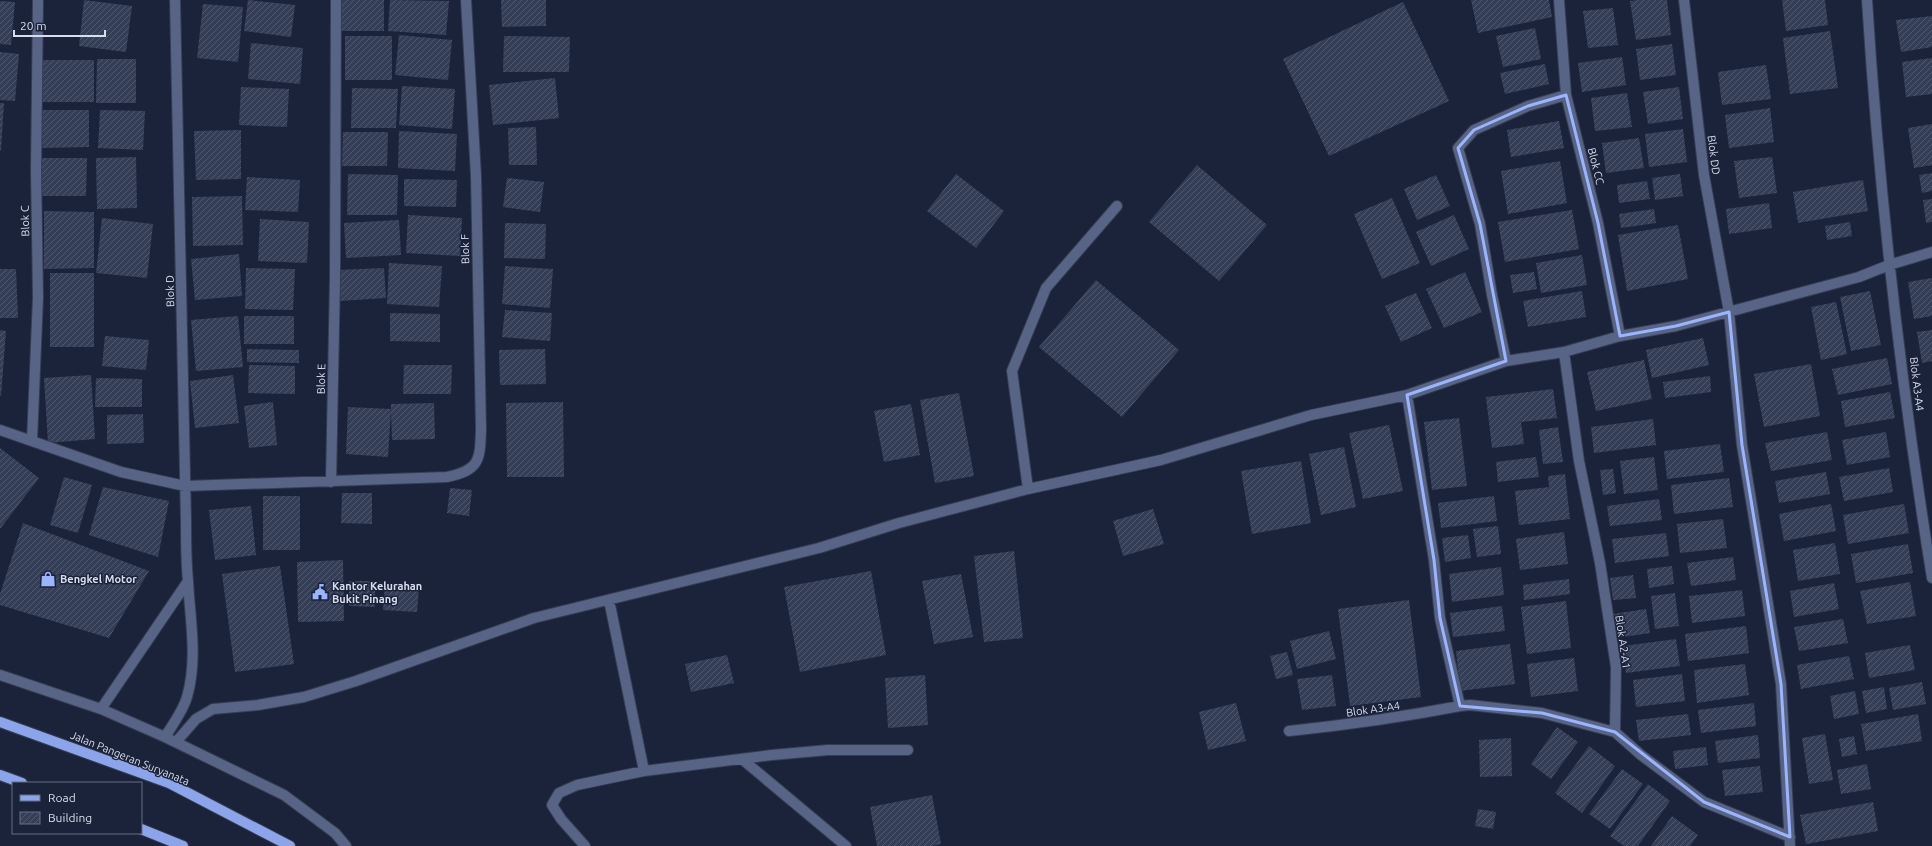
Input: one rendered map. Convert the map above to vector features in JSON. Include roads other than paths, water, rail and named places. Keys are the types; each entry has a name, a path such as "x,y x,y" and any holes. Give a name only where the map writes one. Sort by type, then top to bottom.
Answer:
{"main road":[{"name":"Jalan Pangeran Suryanata","path":"0,722 169,783 290,846"},
{"path":"0,774 20,782"},
{"path":"142,828 183,846"}],"street":[{"name":"Blok C","path":"32,441 38,296 36,171 38,0"},
{"name":"Blok D","path":"165,737 185,703 191,672 193,633 188,580 185,486 175,0"},
{"name":"Blok E","path":"331,482 335,277 336,0"},
{"name":"Blok F","path":"0,430 120,472 185,486 447,477 462,474 477,464 480,454 476,176 466,0"},
{"name":"Blok CC","path":"1559,0 1566,95 1598,223 1620,336"},
{"name":"Blok DD","path":"1684,0 1704,175 1729,312 1742,445 1781,684 1790,842"},
{"name":"Blok A3-A4","path":"1867,0 1889,265 1920,505 1932,578"},
{"path":"1506,361 1492,295 1480,224 1458,148 1474,130 1528,106 1566,95"},
{"path":"1028,489 1012,371 1046,288 1117,206"},
{"path":"176,742 196,719 213,709 258,705 304,697 356,681 534,618 819,548 899,523 1028,489 1161,460 1311,415 1407,395 1506,361 1564,352 1620,336 1676,326 1859,277 1889,265 1932,252"},
{"name":"Blok A2-A1","path":"1564,352 1579,461 1600,563 1616,666 1615,732"},
{"path":"1407,395 1434,560 1440,618 1460,706"},
{"path":"102,709 188,580"},
{"path":"609,600 644,772"},
{"path":"0,675 102,709 176,742 284,795 335,833 346,846"},
{"name":"Blok A3-A4","path":"1289,731 1393,718 1470,705 1542,713 1615,732"},
{"path":"1615,732 1641,755 1704,802 1790,842"},
{"path":"585,846 561,819 552,805 559,793 577,785 644,772 743,760 772,754 828,750 908,750"},
{"path":"743,760 846,846"}],"place":[{"name":"Bengkel Motor","path":"48,579"},
{"name":"Kantor Kelurahan Bukit Pinang","path":"320,592"}]}
